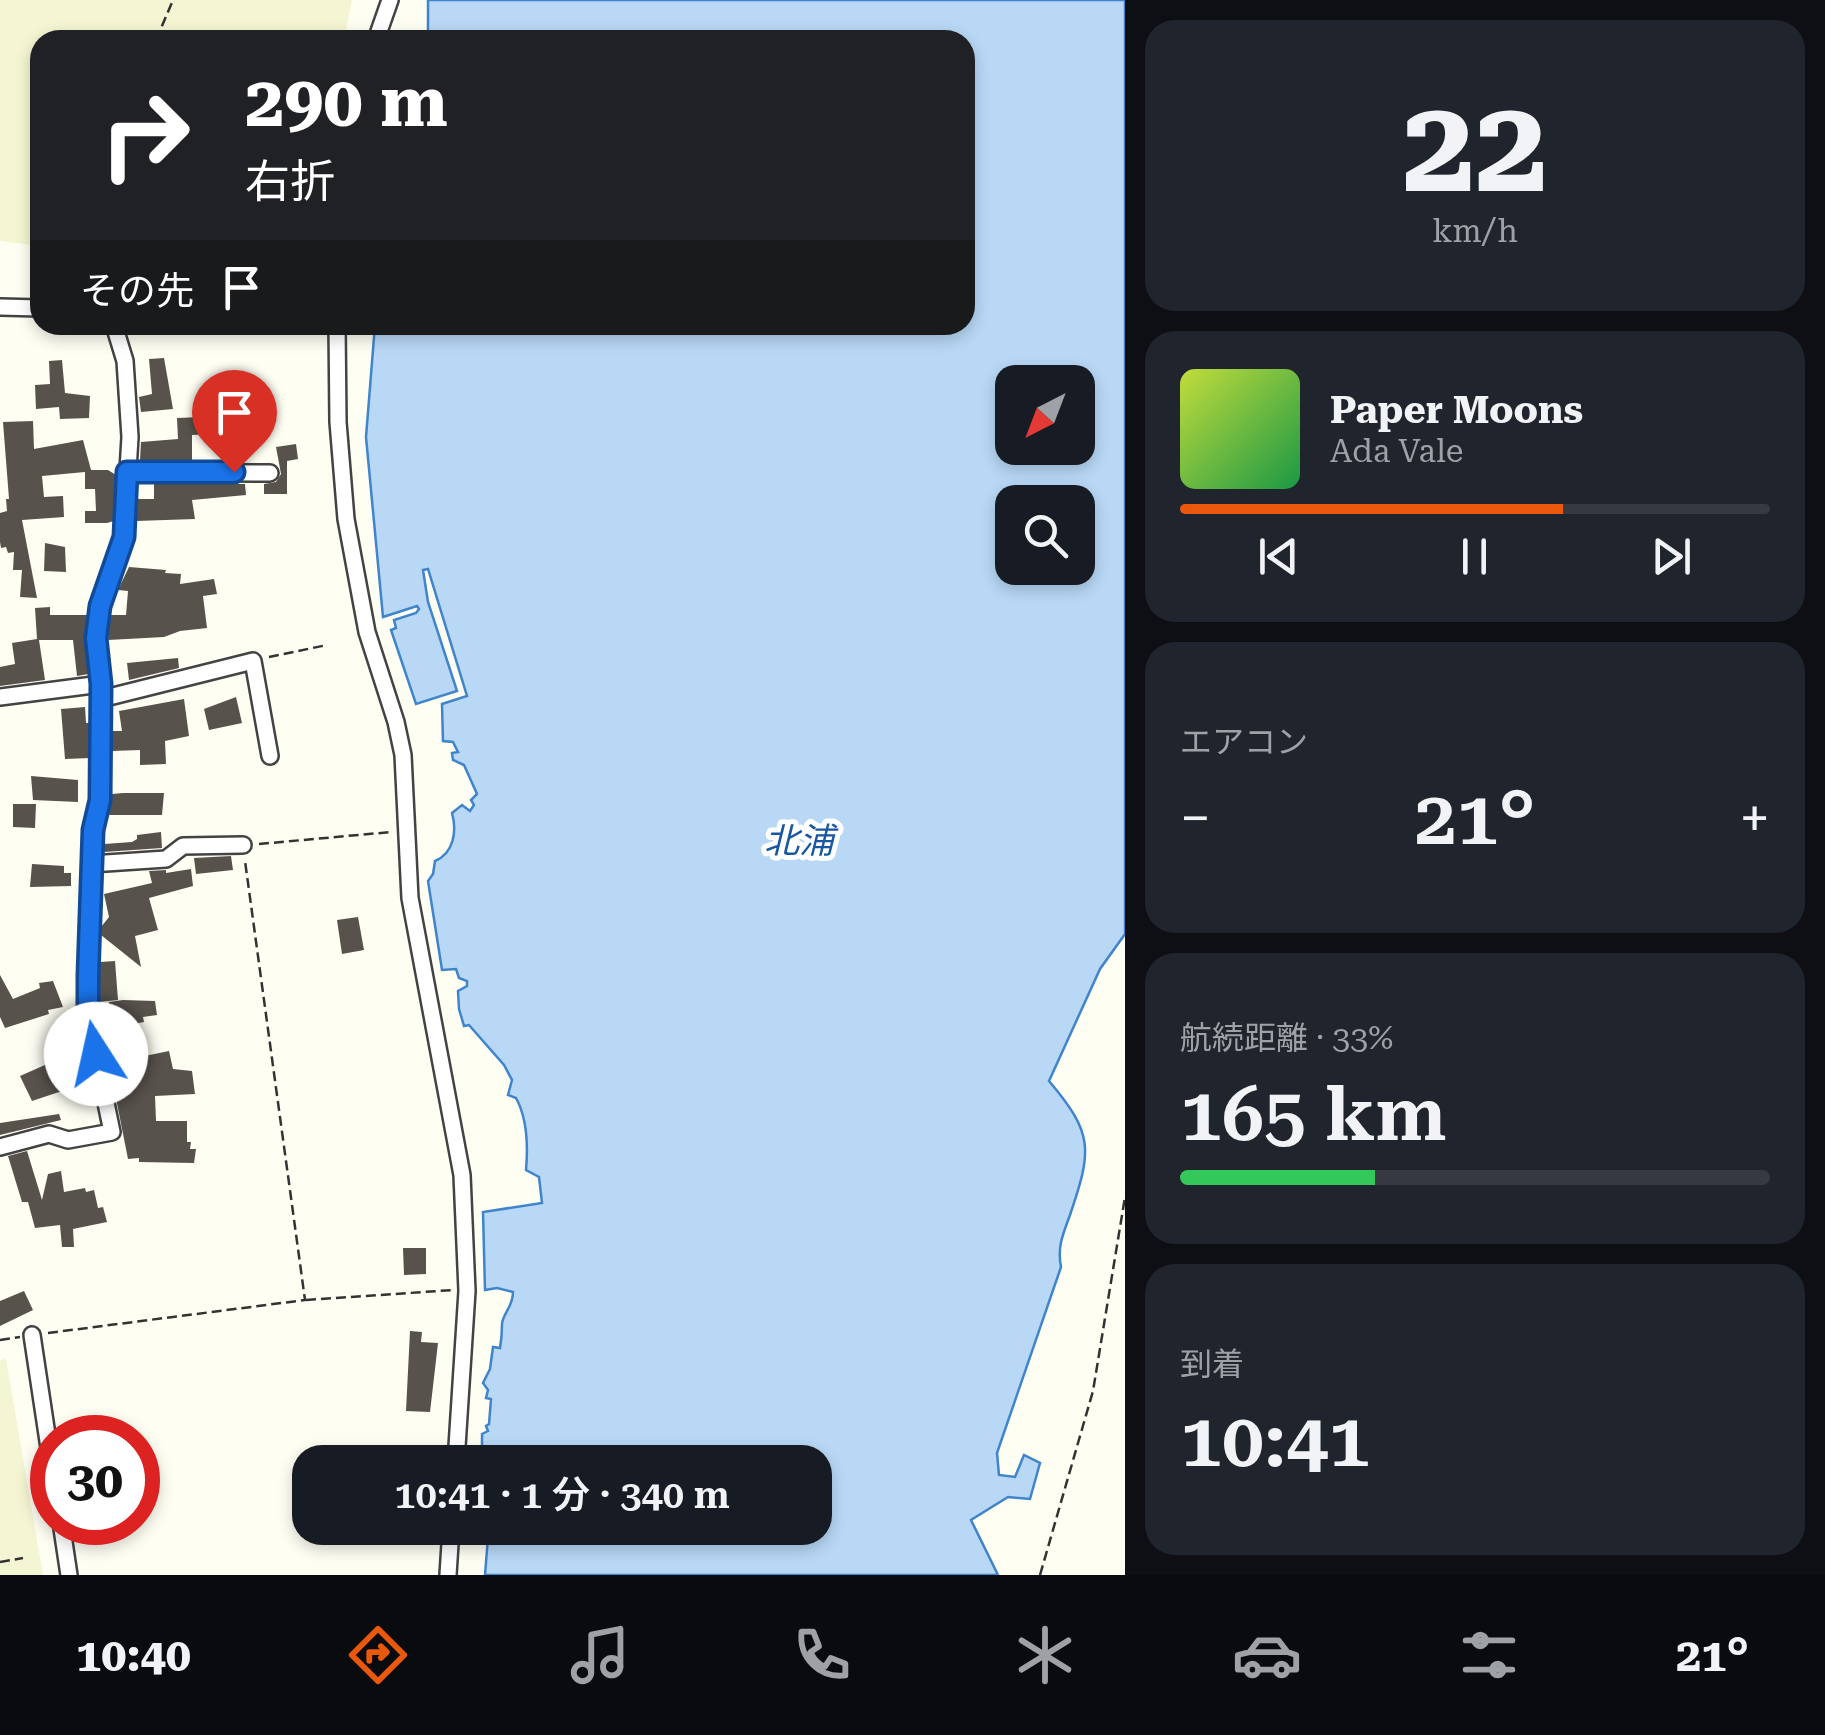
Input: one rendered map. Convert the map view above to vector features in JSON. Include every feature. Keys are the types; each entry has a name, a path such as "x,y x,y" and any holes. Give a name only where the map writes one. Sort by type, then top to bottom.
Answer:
{"street":[{"path":"380,30 390,0"},
{"path":"0,306 30,308"},
{"path":"0,1147 49,1134 68,1140 112,1132 88,1016 91,864 100,800 101,691 96,638 100,606 124,537 127,472 129,393 118,335"},
{"path":"337,335 338,422 346,519 367,632 396,722 402,755 410,898 462,1175 467,1291 457,1445"},
{"path":"127,472 270,473"},
{"path":"0,697 101,691 253,661 270,756"},
{"path":"91,864 166,860 182,846 242,845"},
{"path":"32,1335 44,1415"},
{"path":"64,1545 69,1575"},
{"path":"448,1575 450,1545"}],"path":[{"path":"160,30 174,0"},
{"path":"253,661 327,646"},
{"path":"305,1300 242,845 407,830"},
{"path":"1040,1575 1093,1392 1125,1197"},
{"path":"0,1340 120,1321 305,1300 439,1288 467,1291"},
{"path":"0,1562 23,1558"}],"green space":[{"path":"0,0 352,0 346,30 30,30 30,245 0,241"},
{"path":"6,1359 30,1499 30,1545 38,1545 43,1575 0,1575 0,1360"}],"water":[{"name":"北浦","path":"428,0 1125,0 1125,934 1100,969 1049,1081 1074,1115 1085,1144 1085,1158 1061,1241 1061,1267 997,1453 999,1475 1015,1477 1024,1455 1040,1463 1030,1499 1008,1497 971,1520 998,1575 485,1575 487,1545 832,1545 832,1445 482,1445 482,1434 488,1431 491,1399 486,1398 488,1390 483,1383 493,1347 500,1348 503,1320 513,1292 485,1290 483,1212 542,1203 539,1177 526,1170 522,1114 516,1098 508,1095 512,1080 469,1025 464,1026 458,991 467,986 467,981 459,978 456,969 442,970 428,881 435,861 446,853 452,841 452,813 462,805 470,811 474,805 471,800 477,794 464,765 453,760 452,753 458,752 453,742 443,741 442,704 467,696 428,569 423,570 428,602 457,691 416,704 391,630 396,628 394,620 419,609 417,606 383,617 366,437 374,335 975,335 975,30 428,30"}],"building":[{"path":"164,358 173,409 141,412 139,397 152,394 149,359"},
{"path":"62,360 65,393 90,396 89,418 60,419 59,407 36,409 35,385 50,384 49,361"},
{"path":"211,409 212,434 192,435 192,461 140,460 141,442 178,439 177,418 201,417 201,410"},
{"path":"33,421 34,449 83,440 91,470 108,470 116,475 114,521 107,523 85,523 85,511 96,511 95,489 85,489 85,472 42,476 44,497 63,496 64,517 22,520 37,598 20,597 22,570 13,570 14,552 1,548 0,542 0,513 7,511 9,499 3,422"},
{"path":"296,444 298,459 287,461 287,494 264,494 264,484 276,482 281,474 276,447"},
{"path":"154,483 245,484 246,495 192,500 195,519 136,521 138,499 154,499"},
{"path":"45,543 65,547 66,572 44,571"},
{"path":"129,567 181,574 180,584 214,579 217,594 203,596 207,628 164,637 108,640 110,615 126,615 128,591 118,590"},
{"path":"50,607 50,615 88,615 85,639 89,674 77,676 73,640 39,640 45,680 0,686 0,667 15,664 12,643 37,639 35,608"},
{"path":"178,658 179,668 129,680 127,663"},
{"path":"236,697 242,723 209,730 204,709"},
{"path":"184,699 189,736 165,741 166,764 140,765 140,750 112,751 112,731 122,731 119,711"},
{"path":"85,707 86,723 90,723 90,758 65,759 61,709"},
{"path":"31,776 78,780 78,802 33,800"},
{"path":"164,793 162,815 109,815 112,794"},
{"path":"13,804 36,804 35,828 13,827"},
{"path":"161,832 162,848 104,852 104,844 132,842 137,835"},
{"path":"231,856 233,870 196,874 194,858"},
{"path":"32,864 64,866 64,873 71,873 71,886 30,887"},
{"path":"191,869 193,886 149,898 158,930 135,936 141,967 101,935 101,927 109,917 104,894 152,883 149,871"},
{"path":"358,917 364,950 342,954 337,920"},
{"path":"115,961 118,1000 99,1002 100,962"},
{"path":"0,975 13,999 40,988 39,983 53,981 63,1007 5,1028 0,1017"},
{"path":"155,1001 157,1015 143,1017 144,1022 133,1024 133,1029 112,1031 109,1002"},
{"path":"81,1038 91,1087 72,1091 71,1088 32,1101 20,1076 63,1057 59,1047"},
{"path":"169,1051 173,1069 192,1071 195,1094 155,1096 156,1121 187,1121 187,1142 191,1142 190,1149 196,1149 194,1163 128,1159 108,1058 116,1054 140,1052 140,1057"},
{"path":"59,1114 61,1120 0,1135 0,1123"},
{"path":"27,1151 42,1200 48,1174 61,1171 64,1192 94,1190 98,1208 103,1207 107,1222 73,1229 74,1247 62,1247 60,1225 35,1228 28,1202 22,1202 8,1156"},
{"path":"403,1248 426,1248 426,1274 404,1275"},
{"path":"24,1291 33,1310 0,1326 0,1301"},
{"path":"410,1331 422,1332 421,1342 438,1343 430,1412 406,1411"}],"route":[{"path":"96,1054 88,1016 89,894 93,830 100,800 101,684 96,638 100,606 124,537 127,472 234,472"}]}
